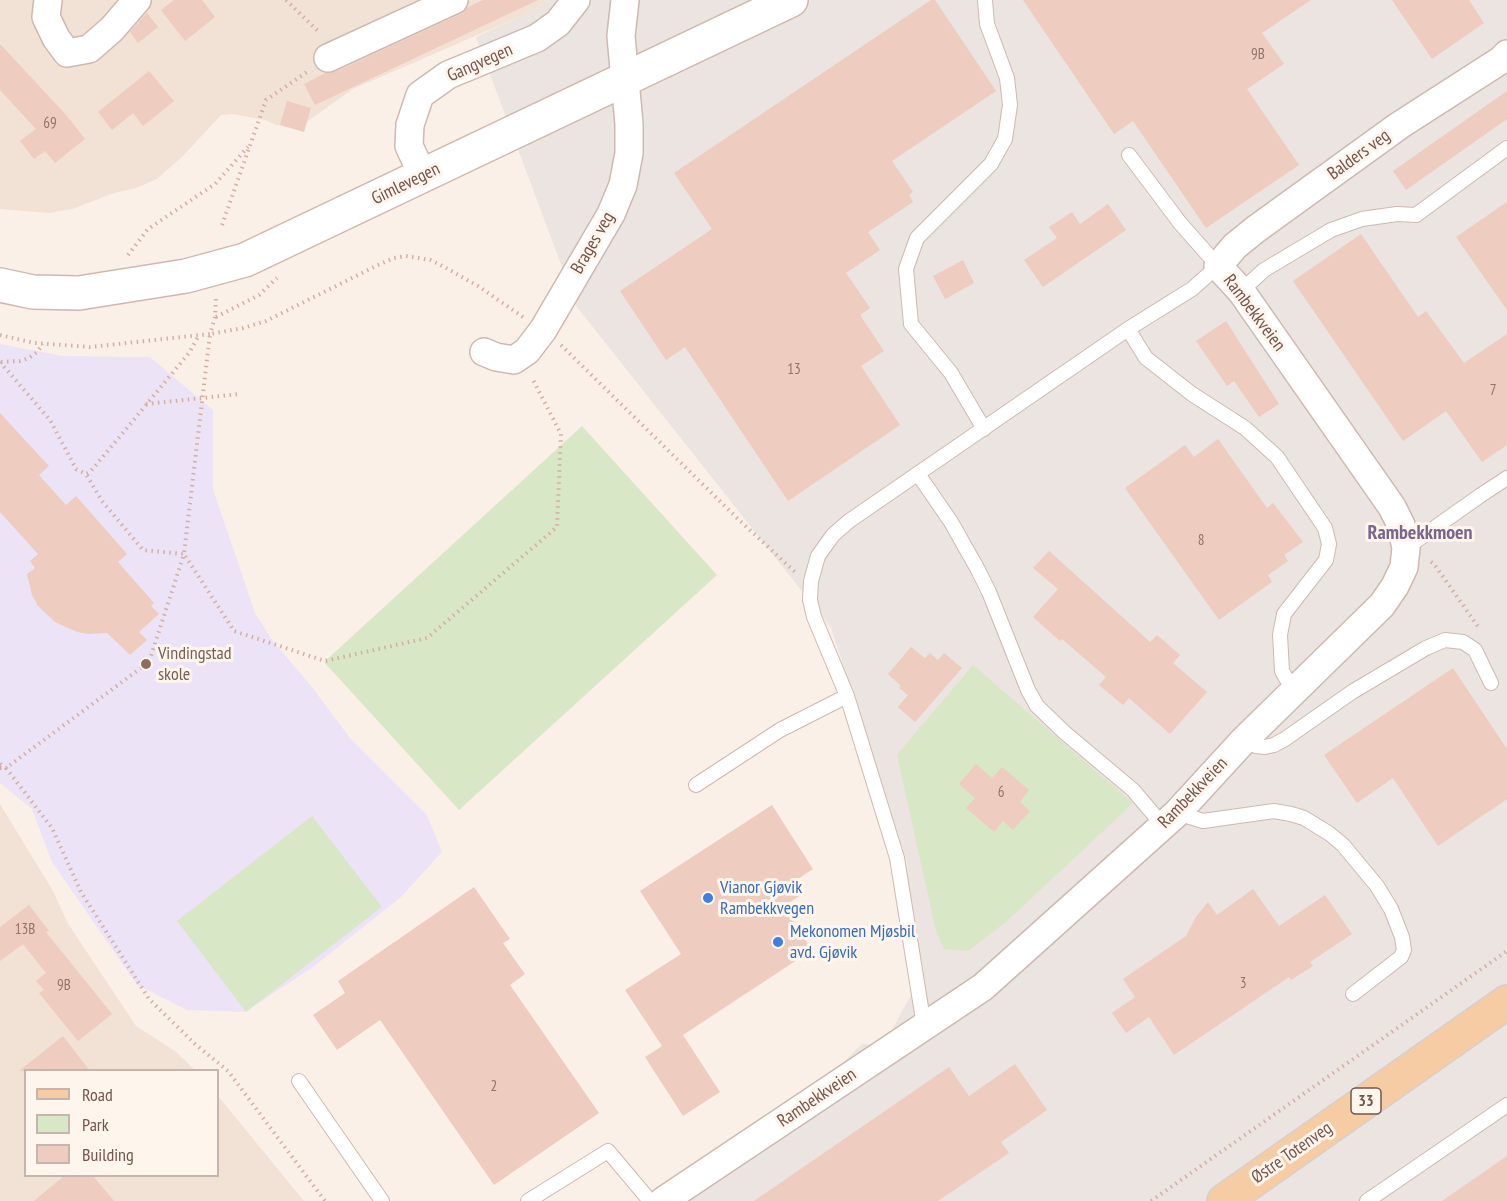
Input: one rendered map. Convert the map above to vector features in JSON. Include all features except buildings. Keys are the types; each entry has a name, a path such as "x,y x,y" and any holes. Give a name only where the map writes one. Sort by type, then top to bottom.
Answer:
{"main road":[{"name":"Østre Totenveg","path":"1224,1201 1507,1002"}],"street":[{"path":"48,0 46,17 56,38 67,53 89,50 112,29 137,0"},
{"path":"334,55 454,0"},
{"name":"Gangvegen","path":"423,176 409,146 410,125 420,95 448,75 537,38 558,22 576,0"},
{"path":"625,0 621,36 627,77"},
{"name":"Gimlevegen","path":"0,285 33,292 79,293 186,276 245,260 791,0"},
{"name":"Balders veg","path":"1218,266 1235,246 1274,216 1400,125 1507,54"},
{"name":"Brages veg","path":"521,356 543,330 610,214 623,185 629,153 627,77"},
{"name":"Rambekkveien","path":"663,1201 983,987 1169,820 1244,740 1382,605 1395,586 1404,567 1406,552 1401,525 1392,507 1241,291 1218,266"},
{"path":"484,352 514,360 521,356"}],"lane":[{"path":"984,429 951,373 911,324 906,269 917,238 991,164 1005,139 1010,105 1007,78 987,24 985,0"},
{"path":"1241,291 1264,270 1331,230 1362,219 1396,214 1416,215 1507,148"},
{"path":"924,1026 897,858 847,696 814,617 810,600 811,580 818,556 833,535 849,521 1128,329 1192,289 1218,266 1180,223 1129,155"},
{"path":"1128,329 1146,358 1192,394 1245,428 1277,457 1325,528 1329,544 1326,560 1284,614 1280,635 1282,671 1294,692"},
{"path":"918,474 951,522 977,568 989,592 1028,690 1037,706 1064,732 1169,820 1203,822 1274,811 1304,818 1343,844 1377,886 1398,928 1404,950 1401,957 1353,994"},
{"path":"1406,552 1480,495 1507,478"},
{"path":"1244,740 1256,746 1265,747 1285,739 1352,692 1426,648 1445,640 1463,642 1475,650 1491,683"},
{"path":"696,785 780,730 847,696"},
{"path":"299,1081 382,1201"},
{"path":"1367,1201 1507,1105"},
{"path":"528,1201 608,1151 650,1201"}],"path":[{"path":"222,225 266,100 334,55 286,0"},
{"path":"117,257 129,255 148,229 215,184 248,147"},
{"path":"0,335 43,344 90,347 210,334 243,328 266,321 378,265 406,256 440,264 478,286 525,318"},
{"path":"6,768 149,662 184,554 216,296"},
{"path":"86,474 189,353 200,335"},
{"path":"553,337 736,518 791,569"},
{"path":"0,362 29,358 38,352 43,344"},
{"path":"184,554 234,631 325,661 427,638 557,527 561,434 521,356"},
{"path":"0,362 50,420 76,469 86,474 102,501 143,550 184,554"},
{"path":"146,404 240,394"},
{"path":"1406,552 1434,564 1480,630"},
{"path":"0,766 6,768 52,828 81,892 149,999 195,1044 228,1071 325,1201"},
{"path":"1151,1201 1507,951"}],"shaded area":[{"path":"0,0 550,0 521,16 353,89 298,128 232,114 221,115 182,157 157,179 72,209 49,213 0,209"},
{"path":"550,0 1507,0 1507,1201 667,1201 786,1118 862,1044 883,1046 911,995 907,863 831,628 577,307 476,37"},
{"name":"Vindingstad skole","path":"0,344 63,356 150,357 213,410 213,489 255,613 273,641 312,687 350,738 427,815 442,852 401,897 313,967 245,1012 187,1010 137,985 52,862 32,809 0,783"},
{"path":"0,804 53,891 67,922 136,1026 175,1051 194,1069 24,1069 24,1177 219,1177 219,1097 304,1201 0,1201"}],"green space":[{"path":"582,426 717,575 459,810 324,662"},
{"path":"973,665 1133,803 1007,921 968,951 944,949 936,931 897,755"},
{"path":"312,816 382,907 246,1012 177,921"}],"place":[{"name":"Vindingstad skole","path":"146,664"},
{"name":"Vianor Gjøvik Rambekkvegen","path":"708,898"},
{"name":"Mekonomen Mjøsbil avd. Gjøvik","path":"778,942"}],"district":[{"name":"Rambekkmoen","path":"1420,533"}]}
